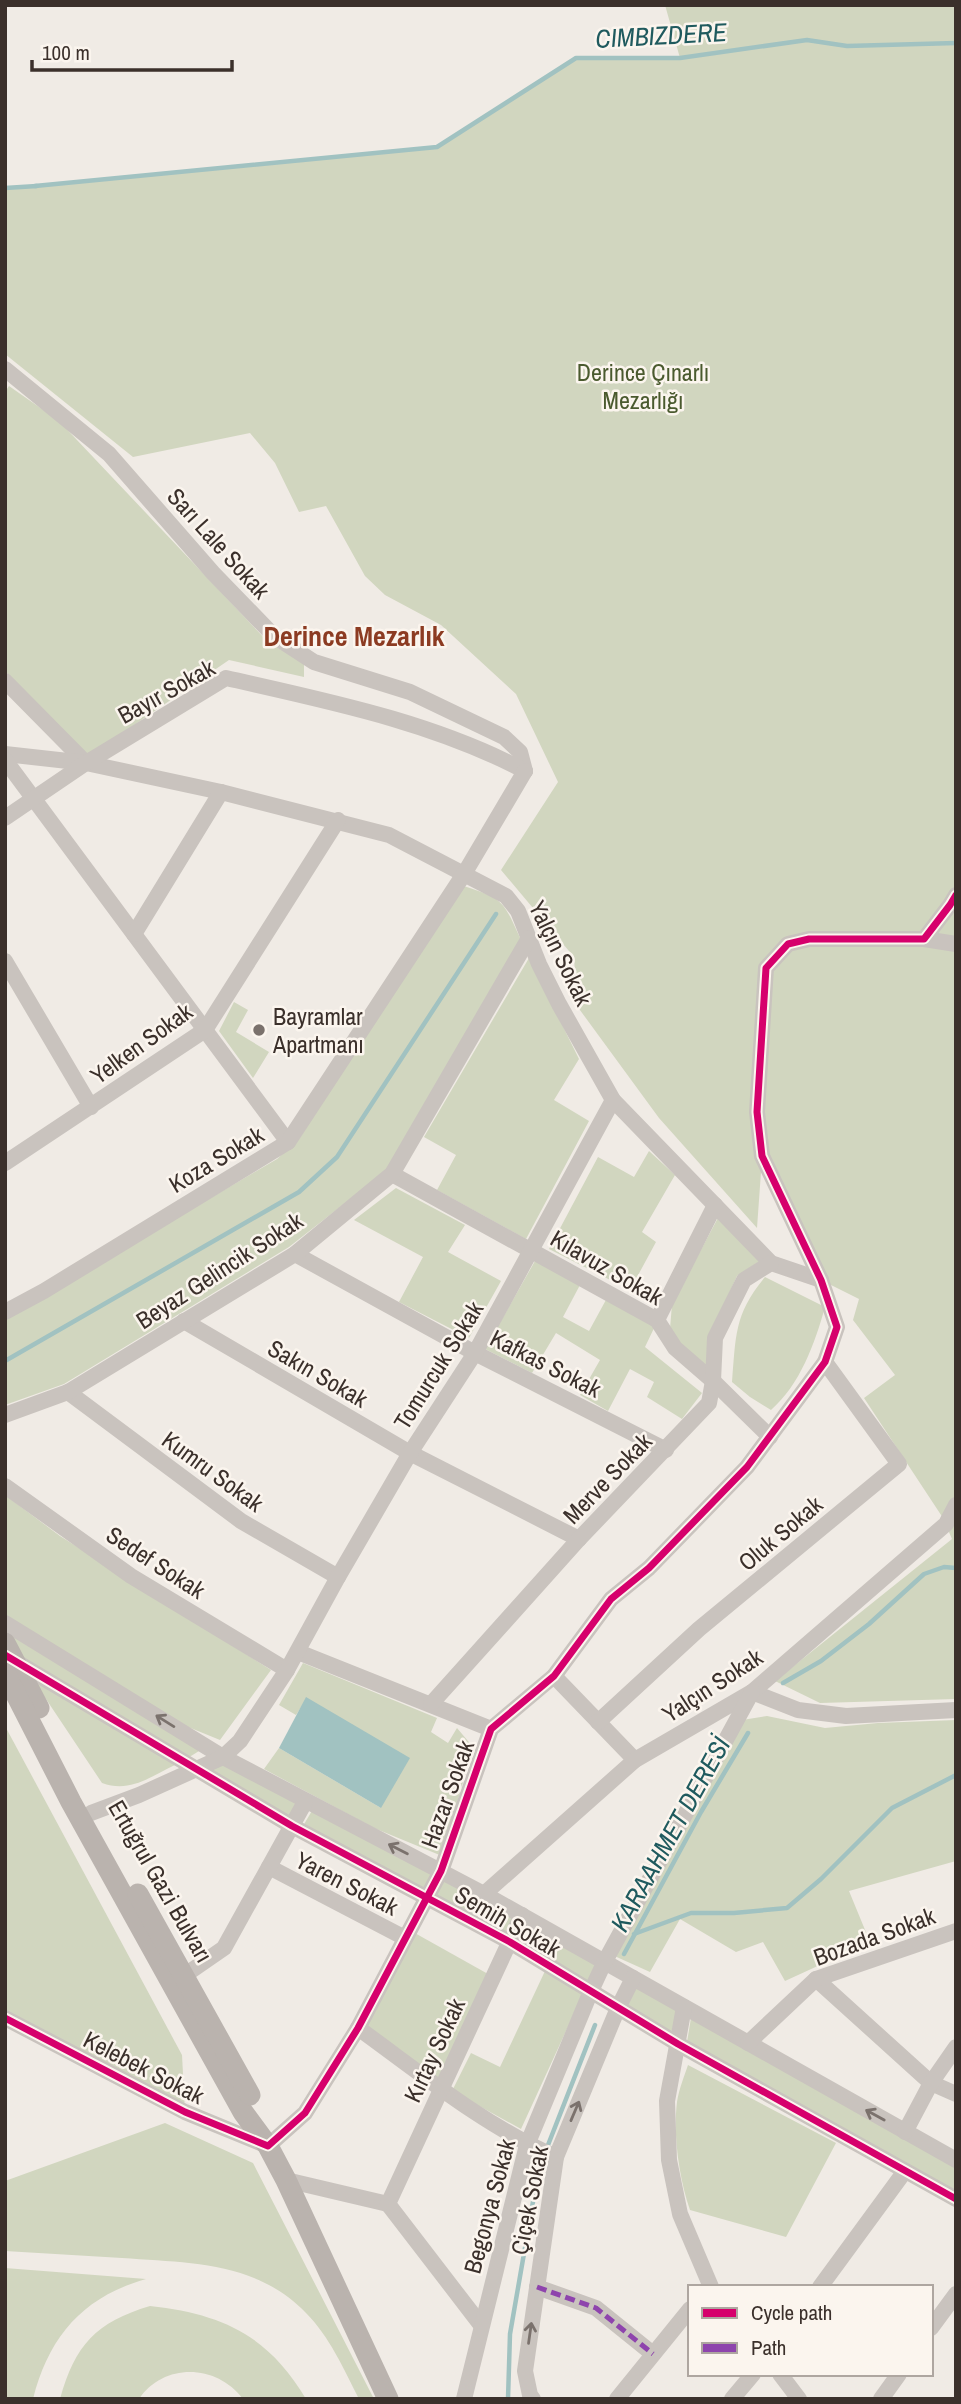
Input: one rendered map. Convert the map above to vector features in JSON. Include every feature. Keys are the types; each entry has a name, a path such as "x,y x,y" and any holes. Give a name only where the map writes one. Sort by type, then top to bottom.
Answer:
{"main road":[{"name":"Ertuğrul Gazi Bulvarı","path":"8,1658 258,2110 265,2127 268,2146"},
{"name":"Ertuğrul Gazi Bulvarı","path":"8,1658 71,1802 243,2112 268,2146 388,2399"}],"street":[{"name":"Sarı Lale Sokak","path":"5,369 108,454 274,636 314,662 410,692 505,737 520,752 524,771"},
{"name":"Bayır Sokak","path":"5,818 86,764 226,678 310,697 426,730 494,754 524,771"},
{"path":"5,681 86,764"},
{"name":"Yalçın Sokak","path":"5,754 86,764 221,792 389,835 506,896 518,911 559,1004 613,1100 771,1263 821,1280"},
{"path":"5,760 288,1142"},
{"name":"Koza Sokak","path":"5,1312 288,1142 464,873 524,771"},
{"path":"134,934 221,792"},
{"name":"Yelken Sokak","path":"7,1159 91,1107 205,1030 338,821"},
{"path":"924,939 956,895"},
{"name":"Beyaz Gelincik Sokak","path":"5,1415 68,1392 295,1254 392,1174 529,938"},
{"path":"821,1280 762,1156 757,1112 766,968 788,944 809,939 924,939 956,944"},
{"path":"5,961 91,1107"},
{"name":"Tomurcuk Sokak","path":"223,1757 240,1741 287,1670 410,1452 475,1353 613,1100"},
{"name":"Kılavuz Sokak","path":"392,1174 657,1320 676,1348 770,1437"},
{"path":"657,1320 715,1205"},
{"name":"Kafkas Sokak","path":"295,1254 475,1353 666,1450"},
{"name":"Merve Sokak","path":"430,1704 579,1539 709,1403 715,1338 744,1280 771,1263"},
{"name":"Hazar Sokak","path":"268,2146 305,2112 358,2028 441,1871 491,1729 554,1676 611,1599 649,1568 747,1467 825,1362 837,1327 821,1280"},
{"name":"Sakın Sokak","path":"184,1321 410,1452 579,1539"},
{"name":"Oluk Sokak","path":"598,1722 699,1629 899,1464 825,1362"},
{"name":"Kumru Sokak","path":"68,1392 241,1521 338,1577"},
{"name":"Sedef Sokak","path":"5,1486 131,1576 287,1670"},
{"name":"Yalçın Sokak","path":"484,1894 635,1760 752,1692 946,1524 956,1505"},
{"name":"Semih Sokak","path":"5,1623 223,1757 484,1894 956,2160"},
{"path":"298,1651 491,1729"},
{"name":"Semih Sokak","path":"8,1658 292,1826 607,1994 678,2044 956,2199"},
{"path":"554,1676 635,1760"},
{"path":"607,1994 606,1970 619,1971 752,1692 798,1710 846,1716 956,1710"},
{"path":"91,1812 139,1796 223,1757"},
{"path":"185,1975 224,1948 305,1802"},
{"name":"Yaren Sokak","path":"269,1867 405,1938"},
{"name":"Kırtay Sokak","path":"387,2204 522,1916"},
{"name":"Bozada Sokak","path":"748,2043 816,1979 954,1933"},
{"name":"Çiçek Sokak","path":"533,2399 524,2371 556,2157 607,1994 619,1971"},
{"path":"816,1979 931,2083 956,2094"},
{"name":"Begonya Sokak","path":"464,2399 527,2145 607,1994"},
{"path":"684,2007 667,2101 669,2160 680,2214 709,2285"},
{"name":"Kelebek Sokak","path":"5,2018 174,2106 268,2146"},
{"path":"358,2028 527,2145 556,2157"},
{"path":"905,2132 931,2083 956,2047"},
{"path":"821,2285 905,2171"},
{"path":"286,2180 387,2204 481,2325"},
{"path":"537,2287 596,2308 653,2354"},
{"path":"933,2325 956,2294"},
{"path":"617,2399 688,2311"},
{"path":"732,2399 751,2376"},
{"path":"782,2376 799,2399"},
{"path":"889,2396 897,2376"}],"green space":[{"name":"Derince Çınarlı Mezarlığı","path":"665,5 956,5 956,1699 820,1703 775,1681 952,1539 943,1518 864,1398 895,1375 853,1320 859,1299 821,1280 762,1158 757,1228 659,1118 577,1006 574,957 501,870 558,782 516,694 441,625 385,595 365,576 326,506 299,512 275,463 250,433 133,457 5,354 5,188 436,147 576,58 680,58"},
{"path":"9,386 59,421 269,643 304,662 304,677 229,660 89,756 5,671 5,392"},
{"path":"460,885 486,894 500,903 522,942 386,1171 289,1247 64,1384 5,1405 5,1319 277,1159 299,1139"},
{"path":"529,958 579,1059 554,1100 589,1121 526,1239 437,1190 456,1155 424,1137"},
{"path":"234,1002 248,1010 236,1032 269,1052 253,1078 219,1031"},
{"path":"649,1151 675,1175 642,1232 656,1242 630,1290 549,1249 598,1157 634,1177"},
{"path":"396,1188 465,1225 448,1252 501,1281 469,1338 399,1302 423,1257 354,1220"},
{"path":"719,1216 760,1261 737,1276 709,1338 708,1373 680,1347 670,1329 672,1304"},
{"path":"535,1261 580,1285 563,1317 589,1331 607,1298 656,1324 645,1347 702,1393 682,1419 647,1397 654,1382 630,1369 608,1411 580,1395 600,1360 556,1333 532,1373 485,1349"},
{"path":"765,1277 825,1307 811,1349 798,1376 771,1410 732,1382 738,1326 747,1303"},
{"path":"5,1495 60,1536 271,1670 220,1740 171,1720 5,1618"},
{"path":"10,1633 204,1748 186,1759 23,1662"},
{"path":"303,1663 437,1718 431,1732 448,1743 457,1728 473,1747 442,1856 374,1828 264,1769 279,1748 381,1808 307,1698 296,1715 279,1705"},
{"path":"30,1675 175,1765 131,1785 112,1786 102,1783"},
{"path":"767,1716 825,1728 956,1720 956,1861 849,1891 870,1942 785,1981 763,1942 736,1952 680,1919 650,1972 610,1954 736,1721"},
{"path":"5,1726 182,2055 185,2112 5,2018"},
{"path":"224,1760 299,1802 289,1818 207,1770"},
{"path":"313,1809 435,1873 425,1892 303,1826"},
{"path":"443,1877 515,1917 506,1935 434,1896"},
{"path":"524,1923 600,1966 590,1983 516,1941"},
{"path":"413,1932 488,1974 439,2079 361,2026"},
{"path":"545,1971 583,1994 521,2129 452,2091 471,2053 500,2067"},
{"path":"634,1986 678,2011 671,2033 626,2007"},
{"path":"691,2018 956,2168 956,2192 687,2042"},
{"path":"688,2065 836,2143 786,2237 690,2210 676,2142 678,2097"},
{"path":"165,2123 253,2163 374,2399 359,2399 329,2342 314,2322 286,2296 266,2283 220,2268 172,2261 5,2251 5,2181"},
{"path":"5,2268 146,2279 104,2296 72,2322 49,2356 33,2399 5,2399"},
{"path":"150,2306 199,2315 241,2332 276,2359 306,2399 243,2399 232,2387 219,2379 191,2372 162,2378 139,2399 60,2399 73,2364 90,2338 115,2320"}],"water":[{"path":"306,1697 410,1758 381,1808 279,1748"}],"waterway":[{"name":"CIMBIZDERE","path":"35,186 437,147 576,58 680,58 807,40 847,46 956,43"},
{"name":"CIMBIZDERE","path":"5,188 37,186"},
{"path":"5,1361 299,1192 337,1157 496,914"},
{"name":"KARAAHMET DERESİ","path":"783,1683 821,1661 869,1624 924,1574 944,1567 956,1568"},
{"name":"KARAAHMET DERESİ","path":"624,1954 701,1812 748,1733"},
{"path":"634,1934 691,1913 734,1913 787,1908 821,1879 892,1808 956,1775"},
{"name":"KARAAHMET DERESİ","path":"548,2145 595,2025"},
{"name":"KARAAHMET DERESİ","path":"508,2399 510,2334 538,2173"}],"marked path":[{"path":"537,2287 596,2308 653,2354"}],"cycle path":[{"path":"5,2018 185,2112 268,2146 305,2113 358,2028 441,1871 491,1729 554,1676 611,1599 649,1568 747,1467 825,1362 837,1327 821,1280 762,1156 757,1112 766,968 788,944 809,939 924,939 956,895"},
{"path":"5,1655 292,1826 510,1942 678,2044 956,2199"}],"place":[{"name":"Bayramlar Apartmanı","path":"259,1030"}],"district":[{"name":"Derince Mezarlık","path":"354,636"}]}
